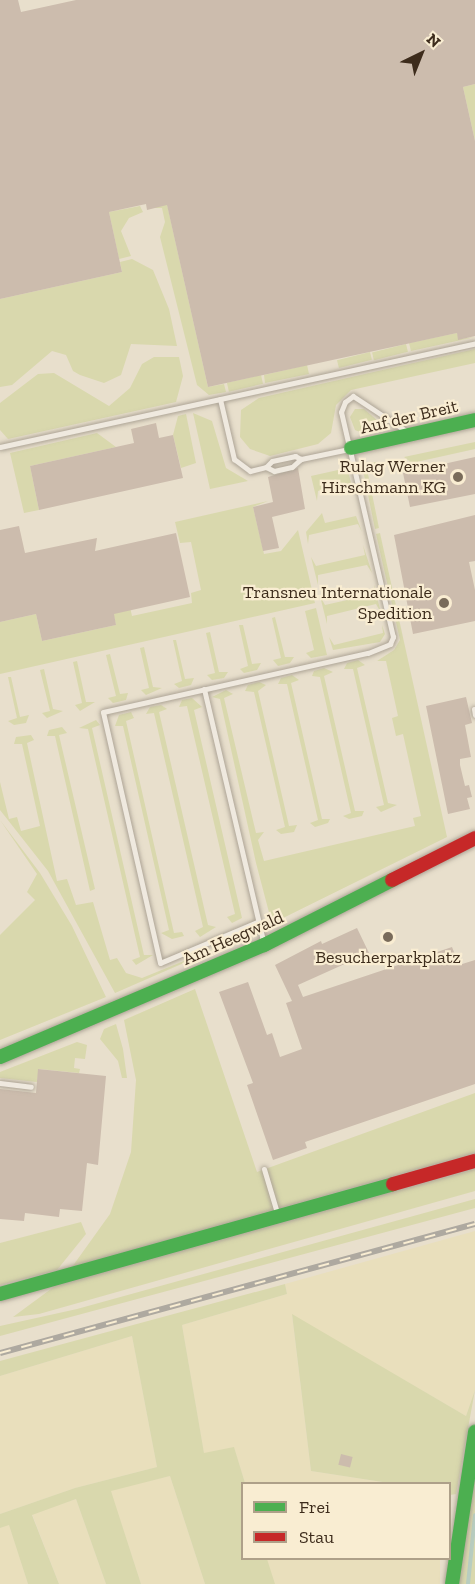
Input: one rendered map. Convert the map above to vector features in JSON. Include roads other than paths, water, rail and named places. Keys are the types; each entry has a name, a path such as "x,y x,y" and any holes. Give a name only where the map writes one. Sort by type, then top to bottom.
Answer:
{"street":[{"name":"Auf der Breit","path":"351,448 475,420"},
{"name":"Am Heegwald","path":"0,1057 264,945 475,838"},
{"path":"0,1294 279,1218 475,1161"},
{"path":"452,1584 475,1432"}],"lane":[{"path":"0,447 475,343"},
{"path":"257,922 160,963 103,712 368,653 390,644 393,637 351,448 342,428 341,412 345,402 354,396 411,435"},
{"path":"220,399 234,459 250,471 266,467 283,469 297,466 301,459"},
{"path":"266,467 272,461 295,456 301,459 351,448"},
{"path":"204,689 264,945"},
{"path":"0,1083 31,1087"},
{"path":"264,1169 279,1218"}],"waterway":[{"path":"468,1584 475,1515"}],"railway":[{"path":"0,1353 475,1224"}],"place":[{"name":"Rulag Werner Hirschmann KG","path":"458,477"},
{"name":"Transneu Internationale Spedition","path":"444,603"},
{"name":"Besucherparkplatz","path":"388,937"}]}
